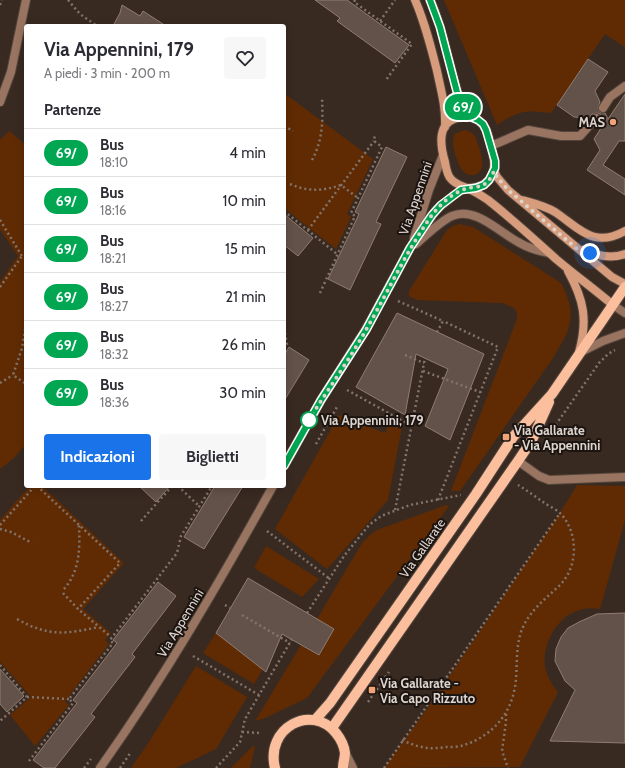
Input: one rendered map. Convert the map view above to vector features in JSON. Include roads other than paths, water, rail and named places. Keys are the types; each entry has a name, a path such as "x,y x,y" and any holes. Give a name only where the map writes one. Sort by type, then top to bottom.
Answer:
{"main road":[{"name":"Via Gallarate","path":"315,720 330,703 476,494 513,437 552,394 625,286"},
{"name":"Via Gallarate","path":"332,728 518,462 532,440 552,394"},
{"path":"275,768 273,759 274,748 278,738 288,727 300,721 315,720 332,728 341,739 345,752 343,768"}],"street":[{"path":"0,102 11,72 26,0"},
{"name":"Via Appennini","path":"415,0 424,26 440,84 446,113 445,127 441,134 440,141 448,175 451,180 463,187 476,188 484,185 494,171"},
{"path":"430,0 440,27 458,96 471,117"},
{"path":"603,108 610,97 625,86"},
{"path":"445,127 455,118 462,117 471,117 483,124 495,161 494,171 503,185 576,248 625,286"},
{"path":"491,146 528,130 561,136 580,136 596,118"},
{"name":"Via Appennini","path":"410,248 429,190 443,155"},
{"name":"Via Appennini","path":"286,462 321,400 366,330 410,248 436,210 454,194 461,190 468,188 494,205 612,305"},
{"path":"519,200 539,205 554,212 577,229 590,236 607,237 625,231"},
{"name":"Via Appennini","path":"410,248 446,219 457,214 469,214 535,251 549,253"},
{"path":"576,248 600,256 625,254"},
{"name":"Via Appennini","path":"566,267 579,293 582,306 584,324 578,354"},
{"path":"612,305 625,313"},
{"path":"578,354 603,341 625,333"},
{"path":"518,462 539,476 549,480 625,476"},
{"name":"Via Appennini","path":"100,768 140,710 181,646 272,488"},
{"path":"345,752 353,768"}],"place":[{"name":"MAS","path":"613,122"},
{"name":"Via Appennini, 179","path":"309,420"},
{"name":"Via Gallarate - Via Appennini","path":"506,437"},
{"name":"Via Gallarate - Via Capo Rizzuto","path":"372,690"}]}
